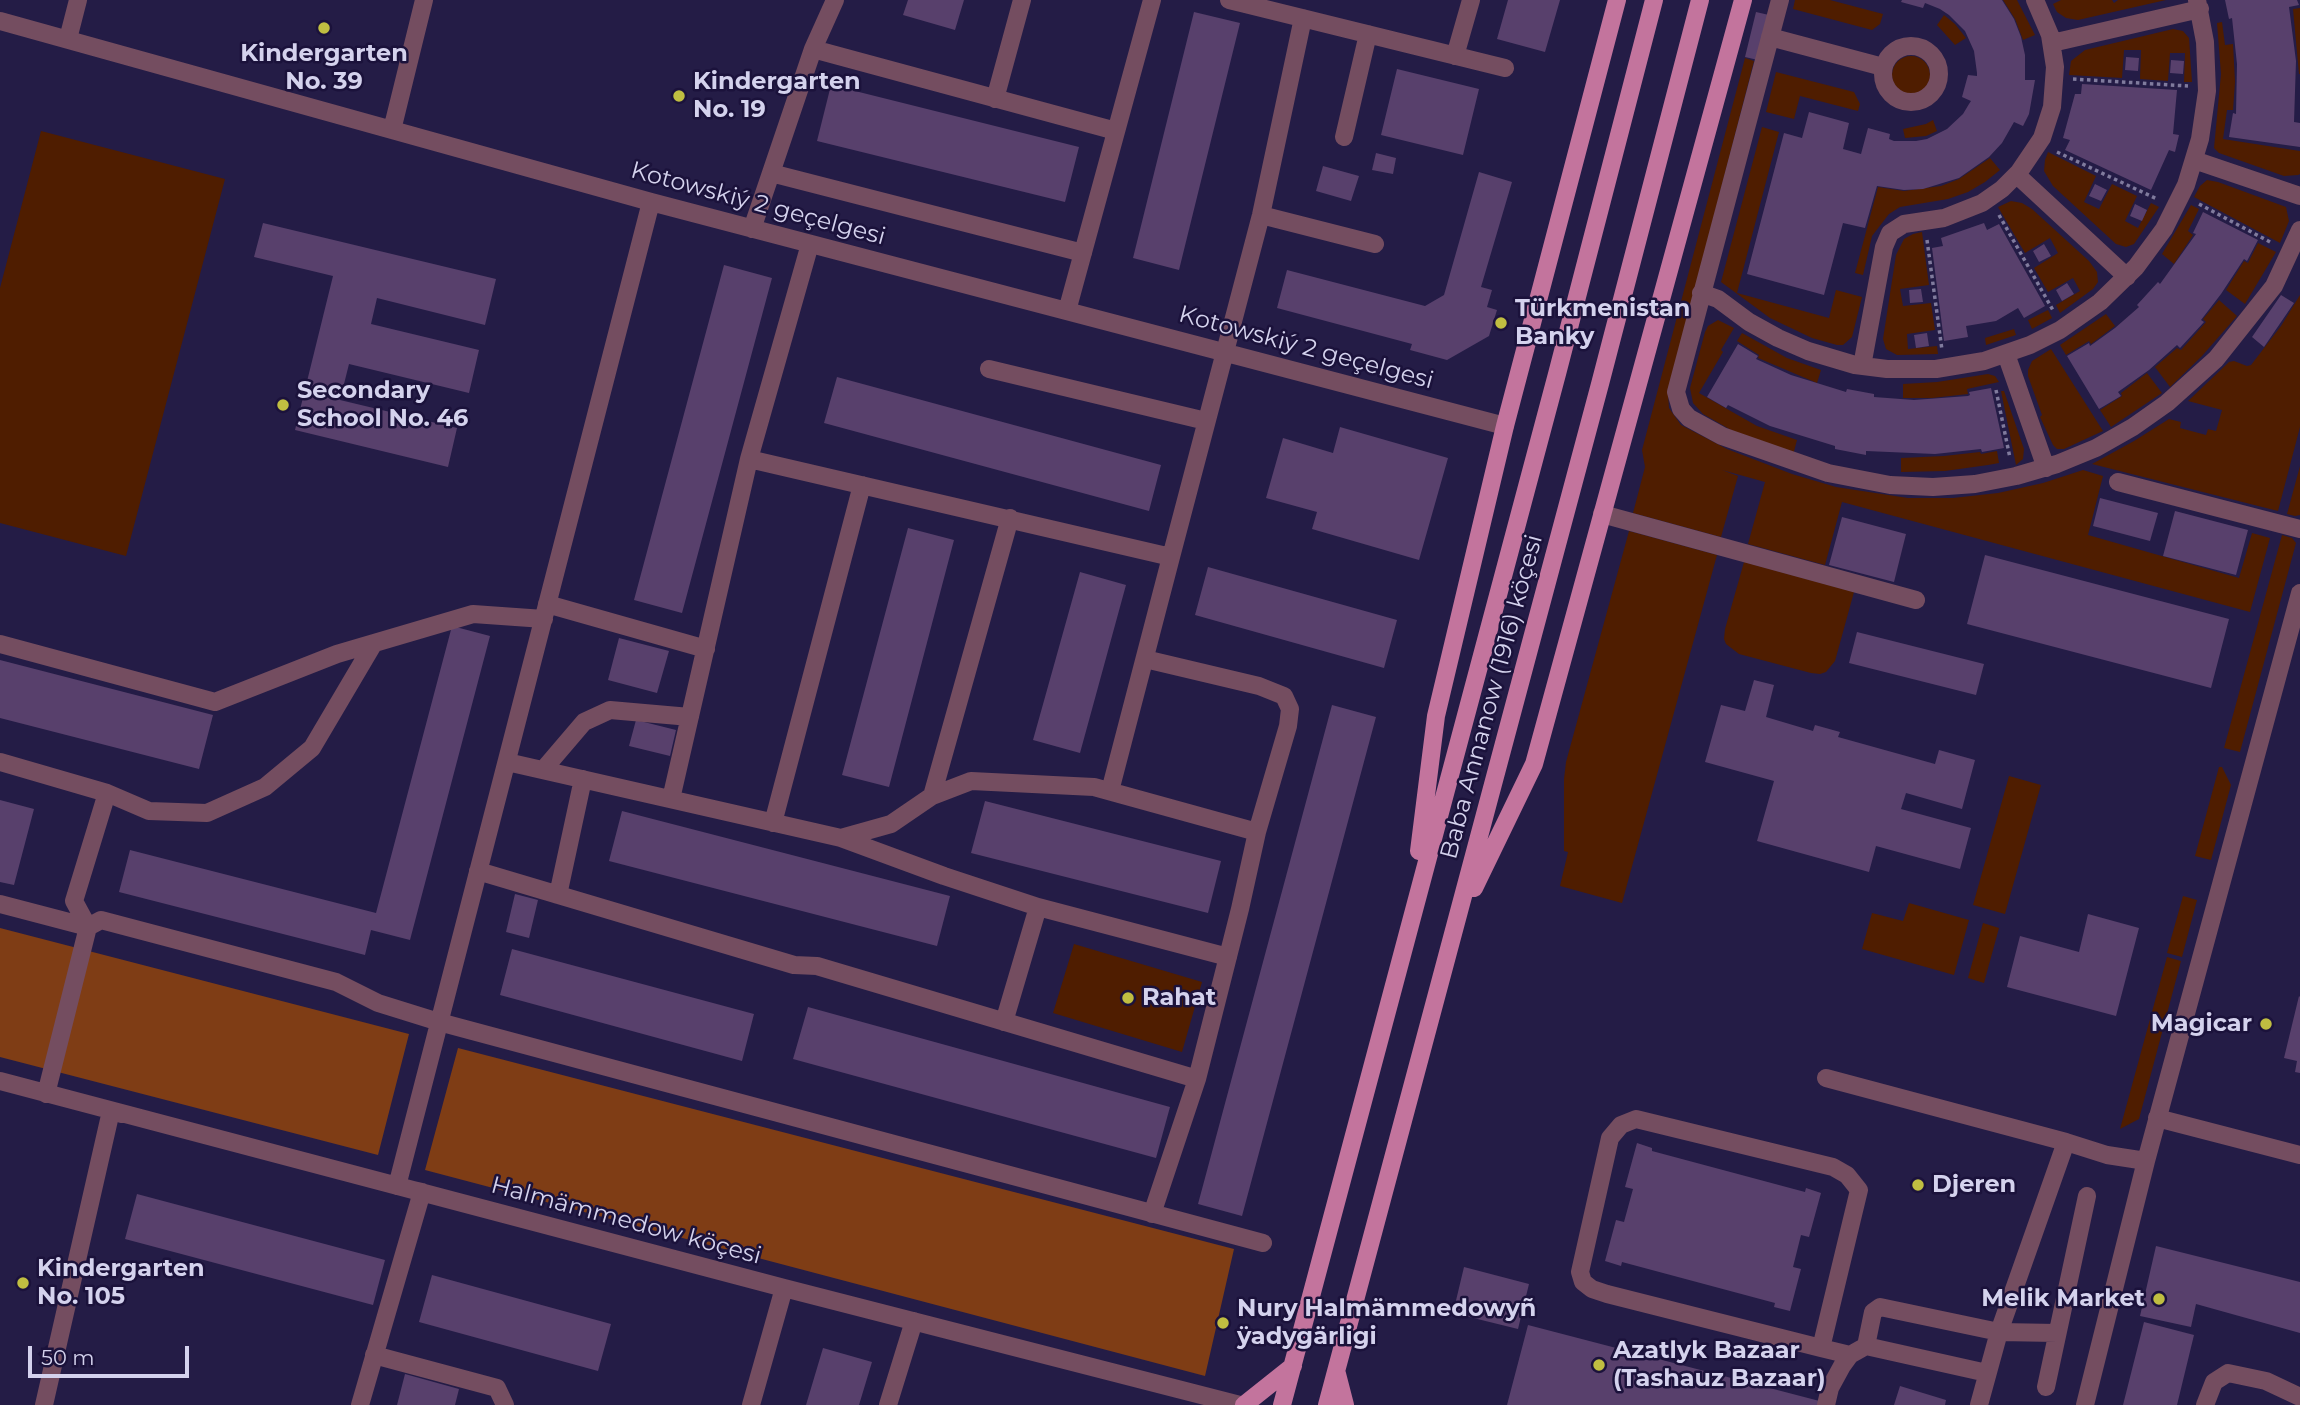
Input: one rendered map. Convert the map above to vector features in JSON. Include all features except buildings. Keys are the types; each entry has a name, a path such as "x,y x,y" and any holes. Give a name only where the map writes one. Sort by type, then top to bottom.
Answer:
{"main road":[{"path":"1411,918 1436,716 1505,426 1617,0"},
{"name":"Baba Annanow (1916) köçesi","path":"1282,1405 1654,0"},
{"name":"Baba Annanow (1916) köçesi","path":"1328,1405 1700,0"},
{"path":"1456,926 1534,764 1743,0"},
{"path":"1242,1405 1293,1366"},
{"path":"1336,1368 1345,1405"}],"street":[{"path":"68,39 78,0"},
{"path":"392,130 424,0"},
{"path":"752,229 813,49 835,0"},
{"path":"995,99 1022,0"},
{"path":"1067,311 1152,0"},
{"path":"1229,0 1287,7 1303,18 1505,68"},
{"path":"1455,56 1471,0"},
{"path":"1780,0 1676,392 1681,409 1689,418 1722,436 1808,467 1848,478 1890,485 1933,487 1975,484 2046,468 2081,455 2133,427 2167,403 2216,359 2274,286 2300,230"},
{"path":"1862,366 1884,247 1890,233 1904,224 1936,220 1967,211 1996,194 2017,175 2038,145 2050,115 2056,75 2052,43 2035,0"},
{"path":"1701,293 1718,299 1756,326 1792,345 1823,357 1862,366 1903,370 1936,369 2006,355 2060,330 2100,302 2127,277 2164,229 2186,186 2203,123 2207,90 2206,50 2198,5 2052,43"},
{"path":"1110,791 1261,215 1303,18"},
{"name":"Kotowskiý 2 geçelgesi","path":"0,21 752,229 1505,426"},
{"path":"1344,137 1368,34"},
{"path":"1770,37 1883,67"},
{"path":"813,49 1116,131"},
{"path":"2194,160 2300,196"},
{"path":"771,173 1083,253"},
{"path":"2017,175 2127,277"},
{"path":"397,1185 652,202"},
{"path":"1261,215 1376,244"},
{"path":"671,799 750,459 810,244"},
{"path":"2006,355 2046,468"},
{"path":"989,369 1206,421"},
{"path":"750,459 1171,557"},
{"path":"2118,482 2300,529"},
{"path":"773,823 862,485"},
{"path":"1602,514 1916,600"},
{"path":"932,796 1010,518"},
{"path":"2085,1405 2157,1118 2300,593"},
{"path":"0,644 215,702 337,654 473,614 545,612 706,649"},
{"path":"0,762 107,793 149,811 207,813 265,787 312,748 374,643"},
{"path":"1145,659 1259,686 1284,696 1290,709 1288,726 1257,832 1197,1079 1152,1214"},
{"path":"543,770 584,722 610,710 690,717"},
{"path":"507,762 841,838 1038,907 1228,957"},
{"path":"558,895 583,779"},
{"path":"841,838 891,824 932,796 971,781 1094,787 1257,832"},
{"path":"46,1094 88,927 74,901 107,793"},
{"path":"478,872 794,965 817,966 1197,1079"},
{"path":"0,904 88,927 101,920 336,982 378,1003 439,1022 1263,1243"},
{"path":"1004,1022 1038,907"},
{"path":"1826,1078 2107,1155 2146,1161"},
{"name":"Halmämmedow köçesi","path":"0,1081 784,1288 1242,1405"},
{"path":"44,1405 111,1111 422,1192 360,1405"},
{"path":"2157,1118 2300,1155"},
{"path":"1821,1348 1859,1191 1847,1175 1833,1167 1636,1119 1621,1125 1610,1138 1580,1272 1583,1282 1592,1289 1607,1294 1821,1348 1850,1355"},
{"path":"1979,1405 1999,1332 2066,1142"},
{"path":"2046,1387 2087,1196"},
{"path":"751,1405 784,1288"},
{"path":"1866,1346 1873,1312 1880,1307 1999,1332 2057,1333"},
{"path":"888,1405 914,1321"},
{"path":"1826,1405 1830,1388 1850,1355 1866,1346 1987,1373"},
{"path":"374,1355 497,1388 505,1405"},
{"path":"2204,1405 2214,1382 2228,1373 2266,1381 2300,1397"}],"path":[{"path":"2067,79 2193,86"},
{"path":"2049,147 2163,202"},
{"path":"2193,201 2281,247"},
{"path":"1994,207 2057,317"},
{"path":"1926,231 1942,355"},
{"path":"2004,388 1996,390 2011,462"}],"shaded area":[{"path":"1795,0 1830,0 1883,14 1880,24 1872,30 1793,9"},
{"path":"2003,0 2017,0 2035,35 2023,40 2015,19"},
{"path":"2061,0 2112,0 2114,3 2118,0 2166,0 2078,20 2066,18 2057,12 2053,4"},
{"path":"2300,8 2300,74 2299,74 2293,9"},
{"path":"1944,15 1966,38 1955,45 1937,25"},
{"path":"2222,22 2225,45 2233,44 2235,82 2233,110 2227,110 2223,139 2300,151 2300,174 2284,176 2219,153 2214,148 2221,74 2217,23"},
{"path":"2173,29 2183,31 2189,38 2192,82 2184,82 2185,53 2170,53 2168,81 2140,79 2141,50 2124,50 2122,78 2069,75 2071,61 2085,50"},
{"path":"1911,56 1925,61 1930,75 1925,89 1911,94 1897,89 1892,75 1897,61"},
{"path":"1745,58 1754,61 1668,394 1669,408 1681,425 1727,449 1792,474 1836,487 1908,498 1953,498 1998,493 2043,483 2083,470 2103,476 2088,535 2239,578 2252,533 2270,538 2250,612 1842,502 1825,565 1748,544 1765,482 1722,470 1738,476 1721,537 1633,513 1645,467 1642,450"},
{"path":"1776,72 1854,92 1860,104 1858,111 1800,96 1794,119 1766,112"},
{"path":"1933,120 1937,131 1926,136 1905,138 1903,129"},
{"path":"1762,127 1779,132 1737,293 1829,318 1836,290 1862,297 1852,337 1843,345 1812,338 1770,318 1721,282"},
{"path":"41,131 225,179 126,556 0,523 0,288"},
{"path":"2048,152 2096,176 2084,202 2099,209 2112,184 2137,196 2125,221 2138,228 2151,203 2159,207 2134,244 2126,247 2116,244 2053,186 2044,171"},
{"path":"1990,158 2000,170 1968,192 1948,199 1900,207 1889,214 1872,236 1863,275 1855,273 1878,187 1904,191 1941,186 1959,179"},
{"path":"2207,180 2286,207 2289,221 2280,243 2194,197"},
{"path":"2011,201 2032,209 2089,261 2097,272 2098,282 2093,289 2060,313 2056,305 2080,291 2073,278 2048,292 2034,268 2058,253 2050,238 2025,253 1998,207"},
{"path":"2191,205 2199,209 2188,231 2193,235 2174,264 2162,254"},
{"path":"1922,232 1929,285 1900,289 1903,306 1931,303 1935,330 1907,334 1908,349 1937,346 1938,354 1897,355 1886,349 1883,339 1896,255 1904,239"},
{"path":"2258,243 2276,252 2245,304 2226,290 2244,261 2248,263"},
{"path":"2300,295 2300,427 2278,511 2092,464 2169,419 2181,422 2180,428 2206,435 2208,429 2216,431 2222,410 2188,401 2229,362 2251,365 2281,326"},
{"path":"2219,300 2237,316 2170,387 2155,367 2177,348 2181,350 2206,322 2203,319"},
{"path":"2048,310 2052,318 2032,329 2028,320"},
{"path":"2106,314 2115,326 2091,344 2089,341 2066,355 2060,345"},
{"path":"1718,320 1734,328 1699,393 1757,426 1797,440 1793,455 1731,430 1703,414 1693,403 1690,388 1705,332 1708,326"},
{"path":"2014,329 2016,335 1986,345 1985,338"},
{"path":"1742,333 1787,358 1821,370 1817,383 1758,358 1759,355 1737,341"},
{"path":"2051,349 2103,431 2064,449 2057,449 2053,445 2040,417 2042,415 2028,376 2032,361"},
{"path":"2147,373 2162,393 2111,427 2100,410 2122,396 2121,393"},
{"path":"1988,374 1995,376 1999,382 1967,389 1968,394 1903,398 1903,384"},
{"path":"2001,391 2004,391 2024,449 2023,459 2016,465"},
{"path":"1997,451 1999,463 1945,471 1901,472 1901,458"},
{"path":"2300,466 2300,515 2295,516 2287,514"},
{"path":"1629,531 1717,555 1622,903 1560,886 1568,852 1564,851 1566,762"},
{"path":"2282,535 2292,538 2296,543 2240,752 2224,748"},
{"path":"1744,562 1854,592 1835,661 1826,672 1811,673 1739,654 1726,644 1725,629"},
{"path":"2219,767 2222,767 2231,785 2211,860 2195,856"},
{"path":"2009,776 2041,785 2005,914 1973,905"},
{"path":"2183,896 2197,900 2182,957 2167,953"},
{"path":"1909,903 1969,920 1954,975 1862,949 1872,913 1903,921"},
{"path":"1983,923 1999,928 1984,983 1968,978"},
{"path":"0,928 409,1034 378,1155 0,1057"},
{"name":"Rahat","path":"1074,944 1202,982 1182,1052 1053,1013"},
{"path":"2167,957 2181,961 2139,1119 2120,1129"},
{"path":"458,1048 1234,1249 1205,1376 425,1170"}],"place":[{"name":"Kindergarten No. 39","path":"324,28"},
{"name":"Kindergarten No. 19","path":"679,96"},
{"name":"Türkmenistan Banky","path":"1501,323"},
{"name":"Secondary School No. 46","path":"283,405"},
{"name":"Rahat","path":"1128,998"},
{"name":"Magicar","path":"2266,1024"},
{"name":"Djeren","path":"1918,1185"},
{"name":"Kindergarten No. 105","path":"23,1283"},
{"name":"Melik Market","path":"2159,1299"},
{"name":"Nury Halmämmedowyñ ÿadygärligi","path":"1223,1323"},
{"name":"Azatlyk Bazaar (Tashauz Bazaar)","path":"1599,1365"}]}
